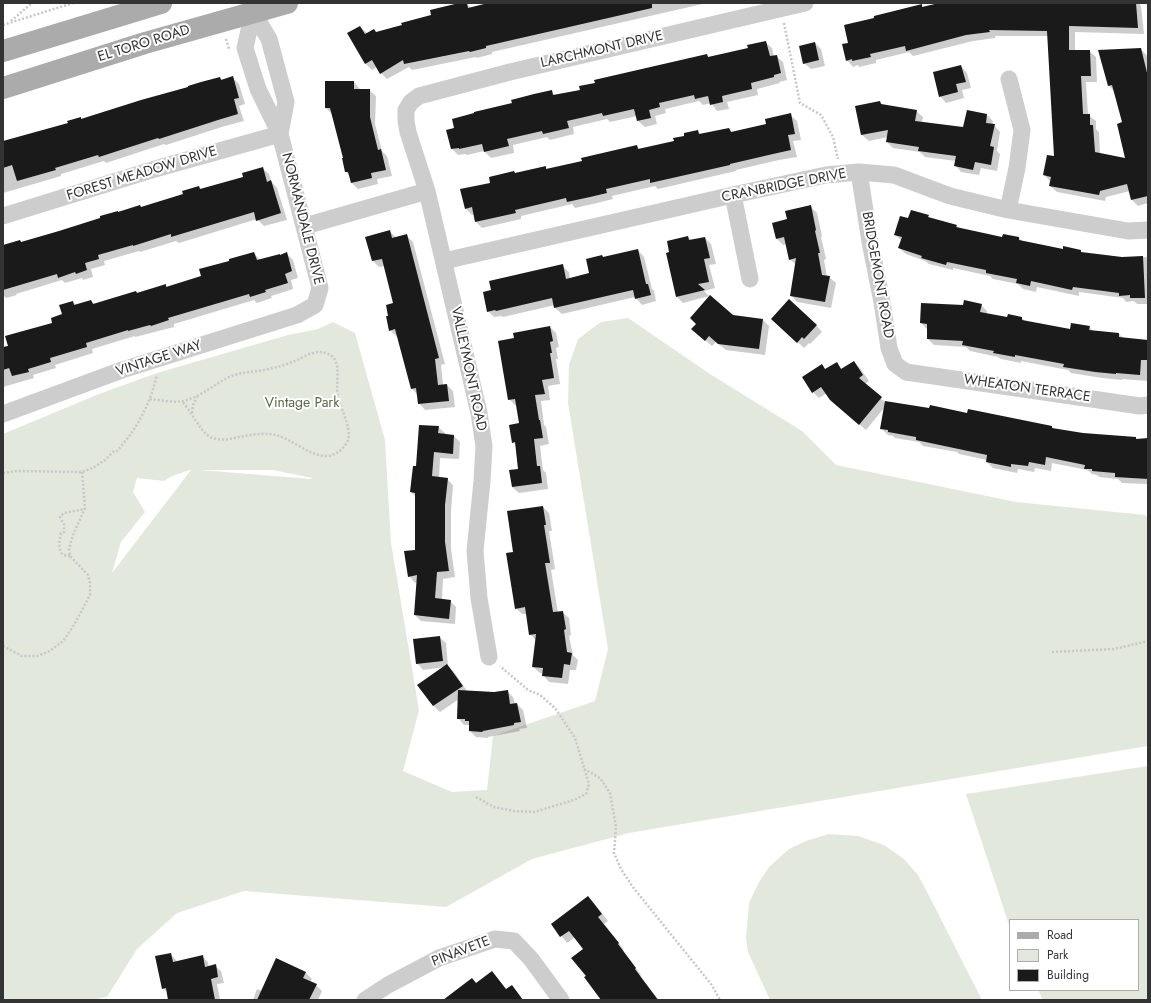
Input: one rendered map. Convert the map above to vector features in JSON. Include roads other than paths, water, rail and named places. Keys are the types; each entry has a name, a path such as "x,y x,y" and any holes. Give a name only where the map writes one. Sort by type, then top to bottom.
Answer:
{"main road":[{"path":"3,51 162,3"},
{"name":"EL TORO ROAD","path":"3,88 145,42 287,3"}],"street":[{"name":"LARCHMONT DRIVE","path":"406,110 411,102 419,96 510,72 805,3"},
{"name":"NORMANDALE DRIVE","path":"252,12 245,48 258,89 280,134 320,288 315,305"},
{"name":"NORMANDALE DRIVE","path":"252,12 269,39 286,102 280,134"},
{"path":"1008,210 1017,168 1022,130 1010,79"},
{"name":"VALLEYMONT ROAD","path":"406,110 408,132 426,191 444,261 479,413 484,446 482,481 474,551 479,598 489,657"},
{"name":"FOREST MEADOW DRIVE","path":"3,216 155,169 280,134"},
{"name":"CRANBRIDGE DRIVE","path":"444,261 733,194 826,175 860,172 894,175 950,196 1008,210 1128,232 1148,230"},
{"name":"BRIDGEMONT ROAD","path":"860,172 870,242 882,302 889,348 895,364 906,372"},
{"path":"305,226 426,191"},
{"path":"733,194 750,279"},
{"name":"VINTAGE WAY","path":"3,414 122,370 297,315 315,305"},
{"name":"WHEATON TERRACE","path":"906,372 1140,406 1148,405"},
{"name":"PINAVETE","path":"365,1000 388,985 439,958 495,939 514,941 531,959 561,1000"}],"park label":[{"name":"Vintage Park","path":"302,404"}]}
